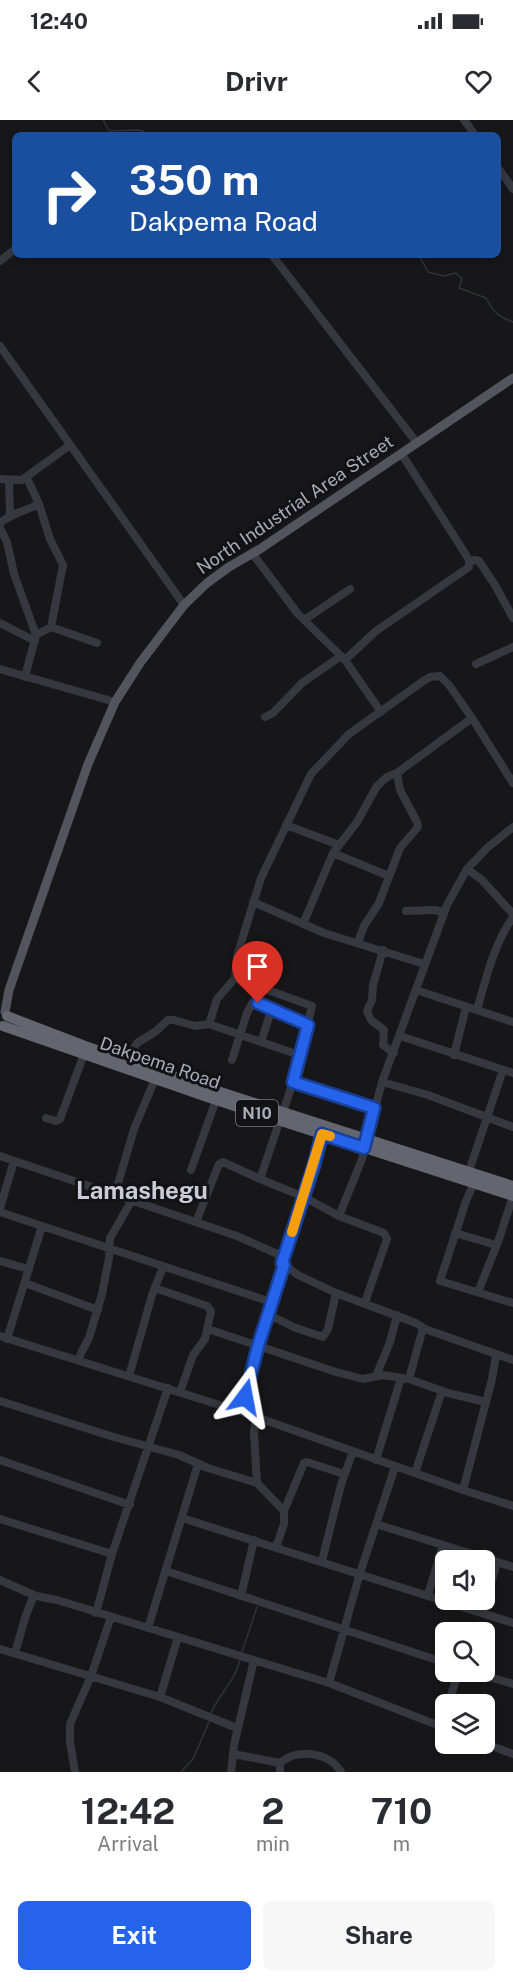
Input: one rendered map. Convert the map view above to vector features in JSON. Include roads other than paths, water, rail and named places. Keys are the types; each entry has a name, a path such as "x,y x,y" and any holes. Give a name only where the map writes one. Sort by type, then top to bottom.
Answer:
{"highway":[{"name":"Dakpema Road","path":"3,1018 84,1054 216,1100 281,1116 322,1134 469,1171 513,1186"},
{"name":"Dakpema Road","path":"3,1018 129,1060 281,1116 513,1196"}],"main road":[{"name":"North Industrial Area Street","path":"3,1018 9,990 88,764 115,702 140,663 184,605 207,583 513,378"},
{"name":"North Industrial Area Street","path":"0,1000 9,990"}],"street":[{"path":"501,172 513,189"},
{"path":"0,261 12,251"},
{"path":"274,258 417,443"},
{"path":"0,346 184,605"},
{"path":"0,479 9,481 27,478 70,444"},
{"path":"265,717 273,713 307,679 343,658 376,631 468,568 469,561 401,453"},
{"path":"27,478 39,504 50,539 63,565 51,627 35,638"},
{"path":"9,481 10,514"},
{"path":"0,523 10,514 39,504"},
{"path":"0,528 7,542 14,574 35,638 25,677"},
{"path":"252,553 288,602 343,658 381,712"},
{"path":"469,561 479,561 513,618"},
{"path":"304,620 350,589"},
{"path":"0,623 35,638"},
{"path":"51,627 97,643"},
{"path":"476,664 513,647"},
{"path":"0,669 115,702"},
{"path":"209,1023 217,999 235,978 237,956 253,902 273,850 316,768 349,734 422,682 437,676 445,679 513,783"},
{"path":"303,924 333,853 357,822 377,786 472,718"},
{"path":"358,942 363,926 378,903 403,843 418,825 400,790 397,773"},
{"path":"286,825 339,845"},
{"path":"339,1216 366,1144 382,1082 444,912 467,869 487,848 513,827"},
{"path":"333,853 388,876"},
{"path":"467,869 482,880 513,915 491,963 477,1010"},
{"path":"253,902 303,924 424,964"},
{"path":"406,910 444,912"},
{"path":"382,950 368,1011 371,1020 384,1030 383,1045 394,1053"},
{"path":"235,978 312,1005 293,1082 260,1179"},
{"path":"416,990 513,1022"},
{"path":"290,1016 294,999"},
{"path":"231,1060 253,1002 308,1025"},
{"path":"454,1055 466,1007"},
{"path":"261,1042 272,1008"},
{"path":"129,1060 137,1043 155,1032 168,1020 195,1026 209,1023 299,1055"},
{"path":"400,1036 513,1073"},
{"path":"46,1118 56,1121 60,1119 84,1054"},
{"path":"469,1171 503,1070"},
{"path":"115,1194 134,1129 155,1079"},
{"path":"293,1082 374,1108"},
{"path":"382,1082 450,1103 513,1127"},
{"path":"191,1170 216,1100"},
{"path":"282,1263 322,1134"},
{"path":"0,1155 237,1236 282,1256 284,1265 267,1314 242,1412"},
{"path":"14,1161 0,1212 271,1302"},
{"path":"196,1222 219,1164 225,1163 304,1197 339,1216 384,1233 387,1236 365,1302"},
{"path":"474,1183 440,1281 513,1303"},
{"path":"478,1292 513,1196"},
{"path":"79,1360 98,1310 110,1250 110,1238 132,1200"},
{"path":"42,1226 25,1283 4,1337 242,1412 395,1467 513,1505"},
{"path":"455,1233 496,1245"},
{"path":"0,1261 29,1269"},
{"path":"282,1263 298,1275 336,1293 365,1302 423,1328 513,1360"},
{"path":"129,1376 163,1267"},
{"path":"25,1283 98,1310"},
{"path":"155,1288 210,1307 211,1311 204,1341 193,1355 180,1392"},
{"path":"267,1314 296,1328 323,1337 336,1293"},
{"path":"376,1376 390,1342 397,1315"},
{"path":"376,1460 423,1328"},
{"path":"208,1329 244,1343 336,1372 363,1379 376,1376 405,1379 486,1402"},
{"path":"463,1490 496,1355"},
{"path":"96,1613 112,1554 168,1388"},
{"path":"415,1473 442,1391"},
{"path":"0,1401 179,1455 198,1464 256,1483 284,1511"},
{"path":"256,1417 254,1433 256,1483"},
{"path":"322,1561 344,1474 353,1451"},
{"path":"0,1460 130,1504"},
{"path":"276,1547 284,1524 284,1511 304,1463 344,1474"},
{"path":"148,1628 198,1464"},
{"path":"329,1683 360,1573 395,1467"},
{"path":"182,1518 513,1623"},
{"path":"0,1519 112,1554"},
{"path":"376,1524 513,1567"},
{"path":"241,1596 254,1540"},
{"path":"428,1595 443,1545"},
{"path":"483,1613 497,1562"},
{"path":"166,1571 435,1660"},
{"path":"0,1580 34,1595 329,1683 435,1723"},
{"path":"15,1653 34,1595"},
{"path":"75,1772 69,1732 70,1724 91,1676 111,1617"},
{"path":"160,1697 178,1637"},
{"path":"0,1649 160,1697 237,1728"},
{"path":"231,1772 237,1728 254,1660"},
{"path":"495,1679 513,1684"},
{"path":"495,1747 513,1754"},
{"path":"233,1754 280,1763"},
{"path":"280,1772 280,1763 287,1757 309,1754 332,1761 341,1772"}],"waterway":[{"path":"103,120 109,131 140,130 144,132"},
{"path":"421,258 428,272 443,276 456,273 462,279 459,288 486,298 497,313 513,322"},
{"path":"242,1652 257,1607"},
{"path":"211,1713 234,1675 240,1660"},
{"path":"181,1772 193,1759 209,1722"}],"district":[{"name":"Lamashegu","path":"142,1191"}]}
